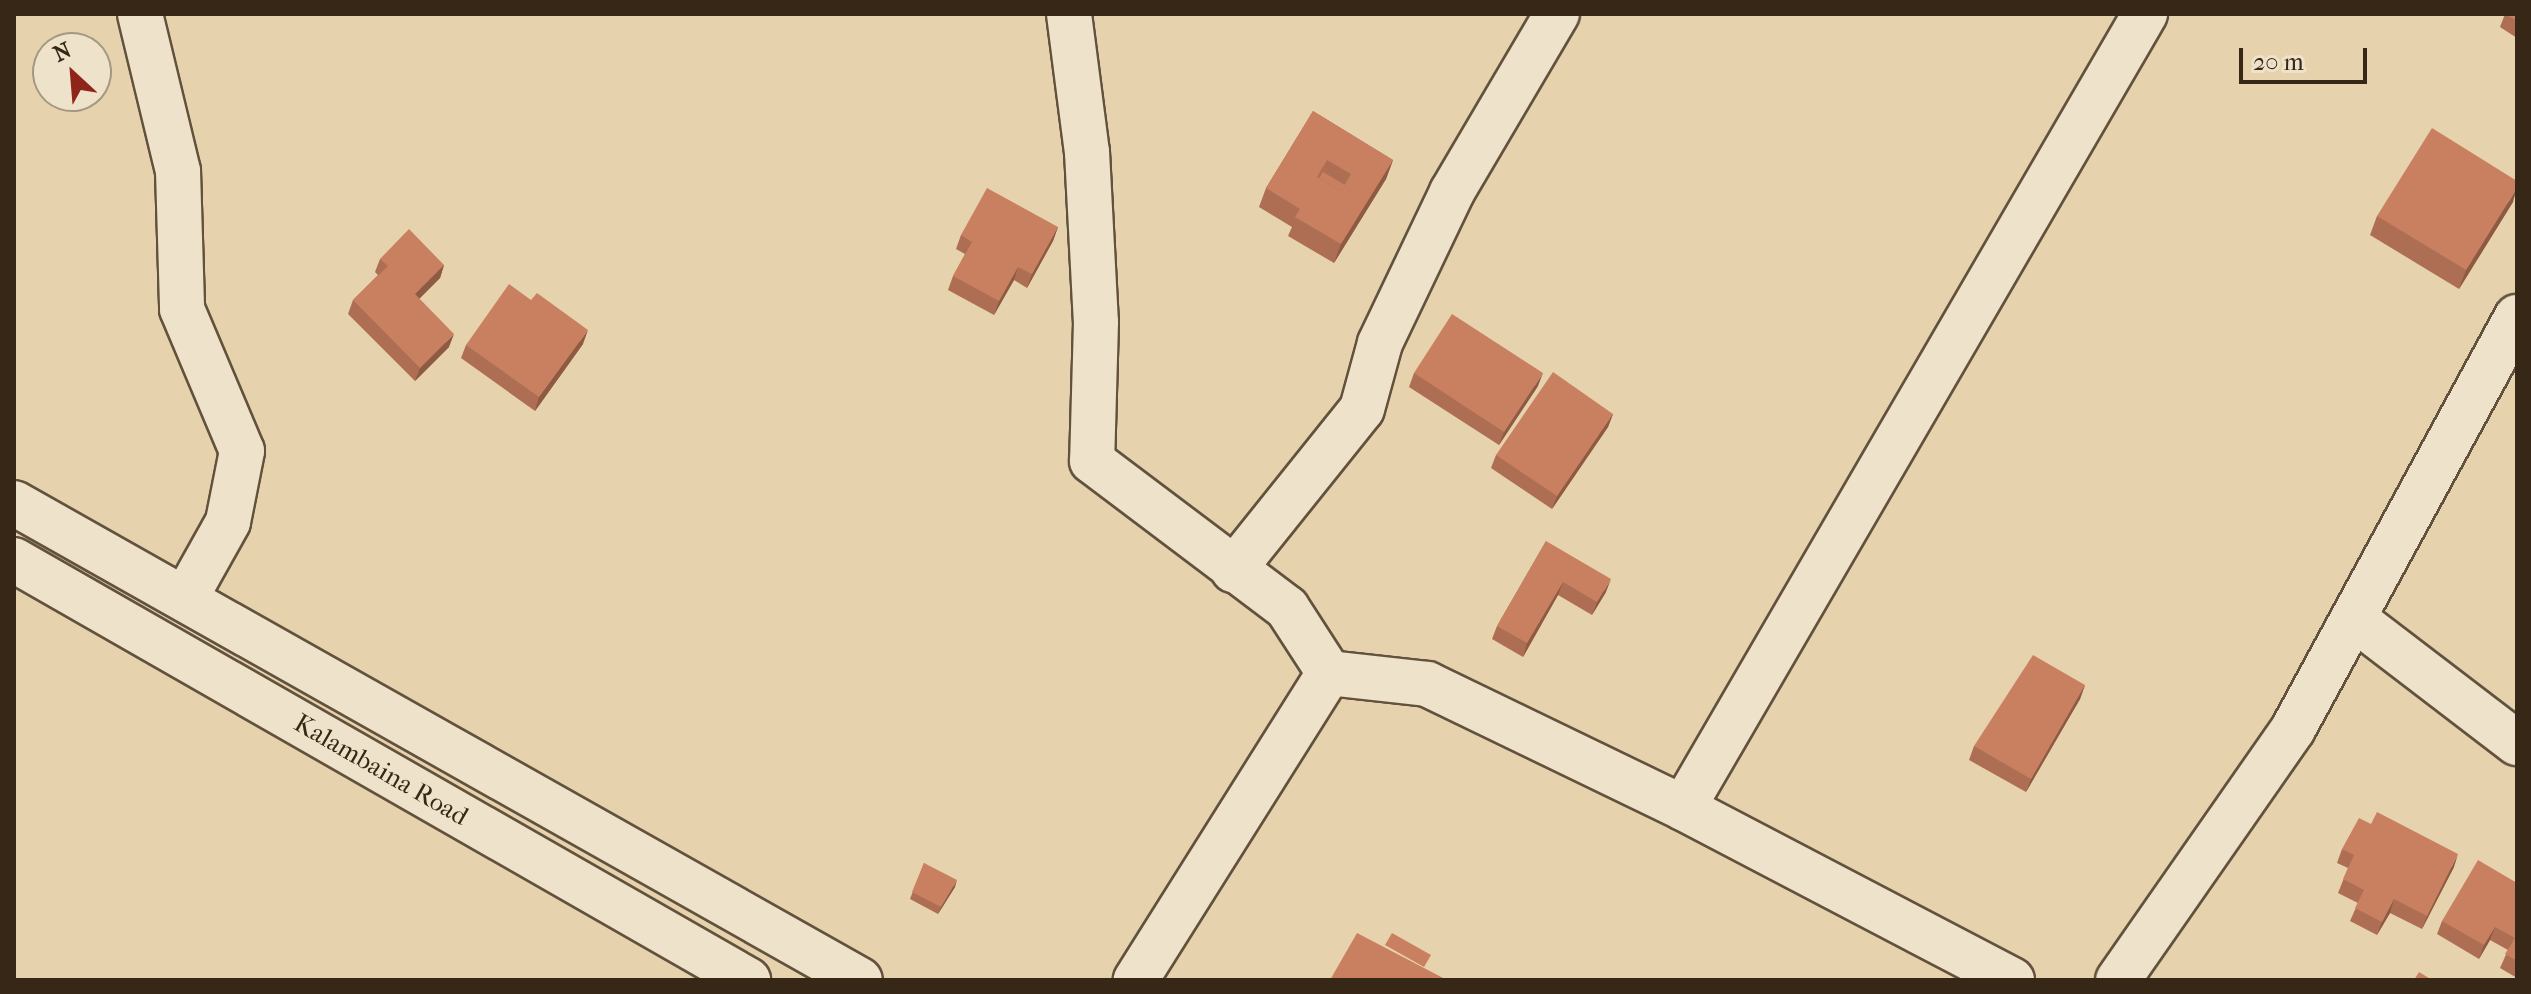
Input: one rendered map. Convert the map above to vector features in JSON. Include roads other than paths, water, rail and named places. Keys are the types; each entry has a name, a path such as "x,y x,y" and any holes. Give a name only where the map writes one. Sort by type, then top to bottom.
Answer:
{"street":[{"path":"140,14 178,171 182,309 242,451 228,522 185,599"},
{"path":"1069,14 1087,152 1096,322 1092,461 1287,608 1329,673"},
{"path":"1233,570 1362,409 1380,343 1452,192 1557,14"},
{"path":"1683,808 2145,14"},
{"path":"2118,980 2293,729 2356,620 2517,317"},
{"path":"14,503 860,980"},
{"name":"Kalambaina Road","path":"14,560 748,980"},
{"path":"2356,620 2517,743"},
{"path":"1329,673 1427,684 1683,808 2012,980"},
{"path":"1136,980 1329,673"}]}
